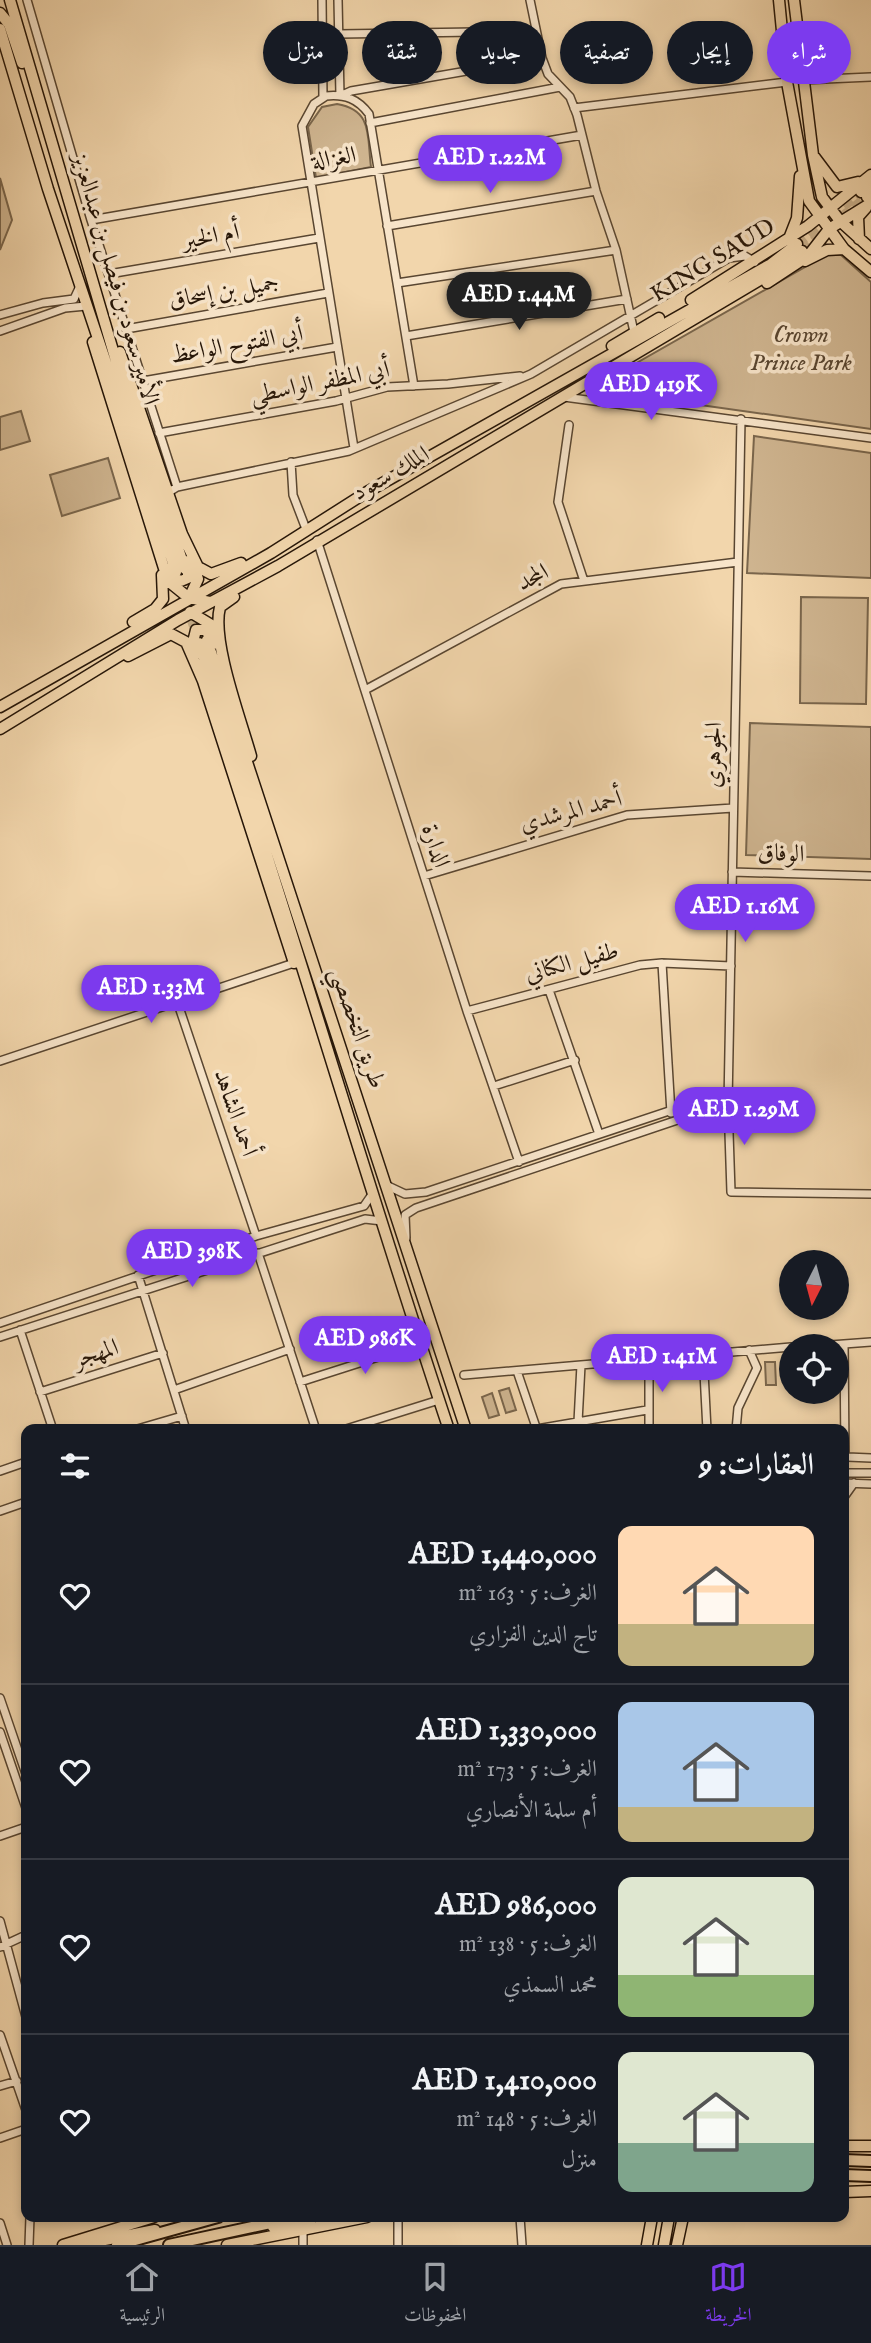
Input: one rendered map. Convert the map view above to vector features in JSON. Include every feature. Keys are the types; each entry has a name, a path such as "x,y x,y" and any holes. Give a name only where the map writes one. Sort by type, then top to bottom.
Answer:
{"highway":[{"path":"849,2160 871,2161"},
{"path":"849,2175 871,2176"},
{"path":"117,2245 192,2222"},
{"path":"187,2224 196,2222"},
{"path":"172,2244 275,2222"}],"main road":[{"name":"الأمير سعود بن فيصل بن عبدالعزيز","path":"0,29 85,302 180,570 10,0"},
{"path":"779,0 781,21"},
{"path":"794,0 796,21"},
{"path":"0,13 9,24 34,100 45,118"},
{"path":"787,84 809,201 844,249 871,272"},
{"path":"804,84 813,155 822,197 830,209 845,218 859,239 871,250"},
{"path":"813,155 837,187 868,193 858,217 859,239"},
{"path":"755,263 794,233 801,165"},
{"name":"KING SAUD","path":"582,371 634,332 755,263 830,209 868,193"},
{"name":"KING SAUD","path":"577,390 792,268 808,256 829,229 845,218 868,193"},
{"path":"755,263 802,234 808,238 809,250 792,268"},
{"name":"الملك سعود","path":"0,707 93,652 181,612 211,602 278,566 317,540 577,390 778,269 799,248 306,529 271,553 208,586 181,612 0,729"},
{"path":"792,268 827,250 844,249"},
{"path":"97,295 107,313 173,489 191,571 188,578 181,582 172,578 157,543"},
{"path":"85,302 96,354 168,581 172,587 193,600 211,602"},
{"path":"182,534 198,567 211,574 271,553"},
{"path":"181,612 193,600 198,579 182,534"},
{"path":"93,652 103,641 155,608 163,599 164,586 157,543"},
{"path":"236,708 219,629 220,607 278,566"},
{"path":"181,612 214,629 236,708"},
{"path":"181,612 294,962 320,1032"},
{"path":"203,681 192,642 196,630 202,629 212,639 236,708 293,890 295,911"},
{"path":"101,666 136,653 171,634 186,642 203,681"},
{"name":"طريق التخصصي","path":"447,1424 320,1032 203,641 388,1186 464,1424"},
{"path":"849,2146 868,2146"},
{"path":"849,2192 871,2191"},
{"path":"63,2245 120,2222"},
{"path":"220,2234 312,2222"},
{"path":"228,2245 342,2222"},
{"path":"650,2222 650,2241"},
{"path":"650,2241 656,2222"},
{"path":"664,2245 668,2222"},
{"path":"678,2240 681,2222"},
{"path":"678,2240 686,2222"},
{"path":"80,2245 187,2224"}],"street":[{"path":"27,0 91,220 159,433 173,489 354,449 531,374 632,318 729,258 745,256 755,263"},
{"path":"322,0 323,98"},
{"path":"338,0 339,21"},
{"path":"530,0 534,21"},
{"path":"348,34 456,33"},
{"path":"546,69 574,108 596,191 616,250 634,332"},
{"path":"354,449 302,127 307,114 323,98 456,73"},
{"path":"851,78 871,77"},
{"path":"340,84 340,96"},
{"path":"574,108 771,84"},
{"path":"370,123 560,86"},
{"path":"340,96 360,103 370,123 414,386"},
{"name":"الغزالة","path":"91,220 582,135"},
{"path":"55,145 71,152"},
{"path":"387,226 596,191"},
{"name":"أم الخير","path":"109,274 319,238"},
{"path":"397,283 616,250"},
{"path":"0,315 43,303 74,299 81,286"},
{"name":"جميل بن إسحاق","path":"126,329 328,293"},
{"path":"406,336 627,299"},
{"path":"0,331 85,302"},
{"name":"أبي الفتوح الواعظ","path":"143,381 337,347"},
{"name":"أبي المظفر الواسطي","path":"159,433 346,398 387,387 531,374"},
{"path":"564,397 871,438"},
{"name":"الجوهري","path":"741,419 728,1103 731,1192 871,1194"},
{"path":"569,425 558,502 584,580"},
{"path":"291,462 293,495 306,529"},
{"name":"الدارة","path":"317,540 467,1012 519,1162"},
{"name":"المجد","path":"365,690 561,584 738,562"},
{"name":"أحمد المرشدي","path":"424,876 627,815 733,808"},
{"name":"الوفاق","path":"732,872 871,876"},
{"path":"0,1061 294,962"},
{"path":"662,963 671,1113"},
{"name":"طفيل الكناني","path":"467,1012 640,965 662,963 731,967"},
{"path":"549,990 599,1134"},
{"name":"أحمد الشاهد","path":"177,1001 256,1236"},
{"path":"494,1086 575,1060"},
{"path":"388,1186 405,1195 426,1192 599,1134 671,1113 729,1091"},
{"path":"405,1239 405,1215 416,1208 728,1103"},
{"path":"0,1322 256,1236 364,1206 373,1193"},
{"path":"0,1337 365,1219 382,1221"},
{"path":"258,1253 314,1424"},
{"path":"138,1275 184,1424"},
{"path":"20,1330 51,1424"},
{"path":"849,1344 871,1342"},
{"path":"300,1382 422,1343"},
{"path":"464,1375 779,1348"},
{"path":"174,1390 290,1349"},
{"path":"737,1424 738,1408 757,1368 748,1350"},
{"name":"المهجر","path":"40,1392 163,1353"},
{"path":"703,1353 707,1424"},
{"path":"648,1424 649,1359"},
{"path":"578,1422 581,1365"},
{"path":"517,1371 535,1424"},
{"path":"362,1424 439,1400"},
{"path":"845,1404 845,1424"},
{"path":"573,1424 647,1410"},
{"path":"155,1424 182,1416"},
{"path":"849,1457 871,1458"},
{"path":"0,1471 21,1464"},
{"path":"849,1473 871,1473"},
{"path":"849,1483 871,1484"},
{"path":"849,1490 854,1483"},
{"path":"0,1511 21,1504"},
{"path":"0,1698 21,1759"},
{"path":"0,1732 21,1793"},
{"path":"0,1836 21,1828"},
{"path":"0,1921 4,1945 21,2001"},
{"path":"4,1945 21,1937"},
{"path":"0,2035 2,2048 21,2093"},
{"path":"0,2086 17,2081"},
{"path":"0,2138 21,2131"},
{"path":"29,2245 30,2222"},
{"path":"398,2222 398,2245"},
{"path":"520,2222 522,2245"},
{"path":"0,2223 8,2245"},
{"path":"303,2230 303,2245"}],"green space":[{"path":"337,104 349,107 363,118 368,135 371,167 316,178 308,127 322,107"},
{"path":"0,178 12,220 0,250"},
{"name":"Crown Prince Park","path":"828,254 841,255 871,282 871,429 616,393 612,377"},
{"path":"21,411 30,441 0,450 0,417"},
{"path":"754,436 871,453 871,578 747,573"},
{"path":"108,458 120,498 62,516 50,475"},
{"path":"801,597 868,598 866,704 800,703"},
{"path":"750,723 871,727 871,859 746,855"},
{"path":"765,1362 775,1362 776,1385 766,1385"},
{"path":"509,1388 516,1410 506,1413 499,1391"},
{"path":"492,1393 499,1415 489,1418 482,1397"}],"tunnel":[{"path":"797,244 861,192"},
{"path":"842,217 867,197"},
{"path":"802,251 823,233"},
{"path":"187,606 198,638"}]}
